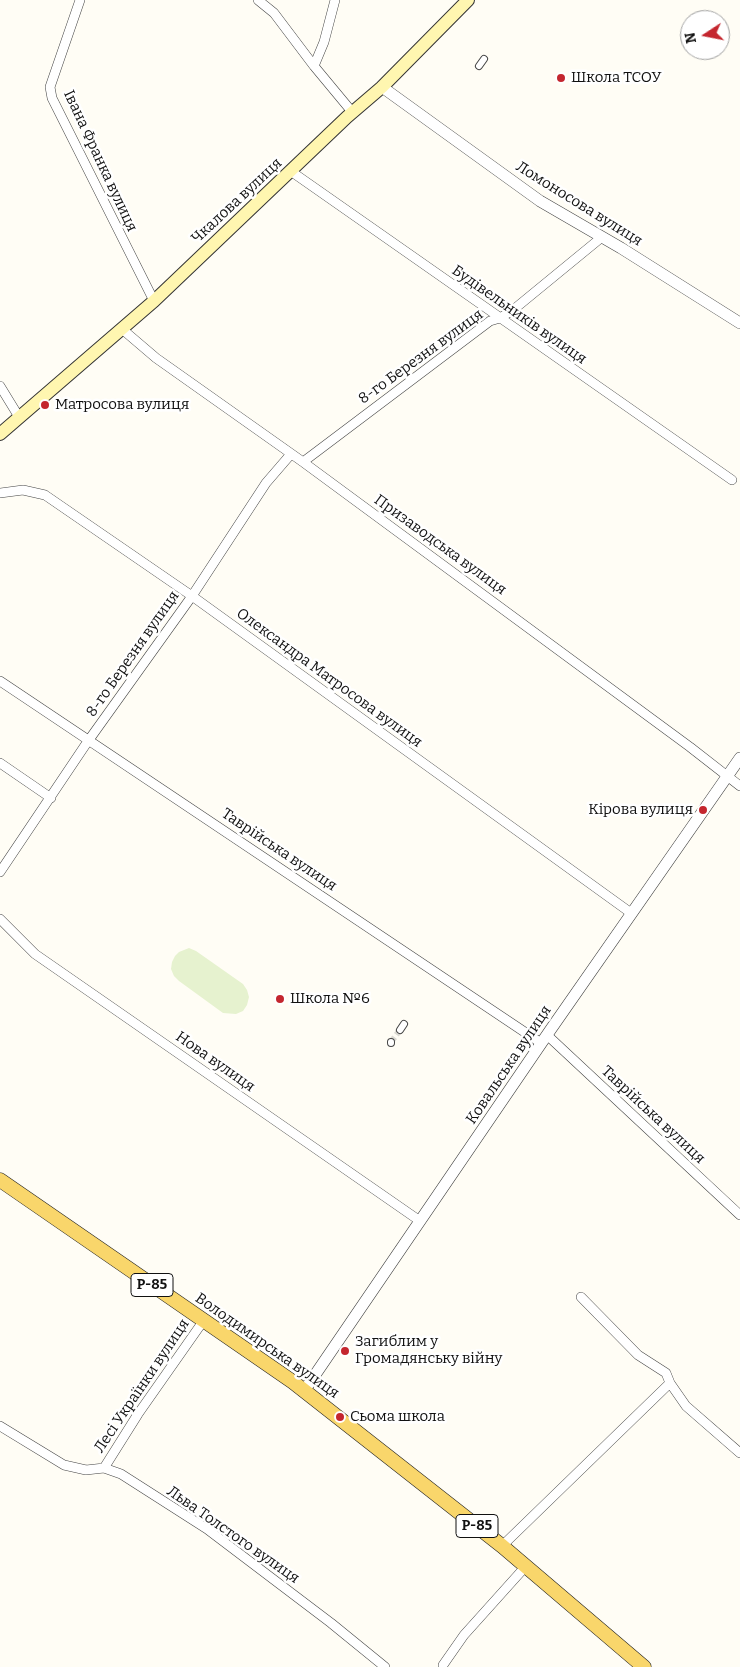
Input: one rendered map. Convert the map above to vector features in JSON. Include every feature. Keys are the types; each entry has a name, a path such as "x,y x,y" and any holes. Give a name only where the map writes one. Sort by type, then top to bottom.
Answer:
{"main road":[{"name":"Чкалова вулиця","path":"0,434 154,302 382,87 468,0"},
{"name":"Володимирська вулиця","path":"0,1180 304,1391 502,1546 644,1667"}],"street":[{"name":"Івана Франка вулиця","path":"80,0 50,87 52,98 154,302"},
{"path":"258,0 274,13 353,113"},
{"path":"314,66 324,42 335,0"},
{"path":"479,66 484,58"},
{"name":"Ломоносова вулиця","path":"382,87 540,201 602,237 740,323"},
{"name":"Будівельників вулиця","path":"292,172 732,480"},
{"name":"8-го Березня вулиця","path":"303,462 490,321 500,318 513,310 602,237"},
{"name":"Призаводська вулиця","path":"122,329 156,358 303,462 728,775 740,786"},
{"path":"0,386 19,417"},
{"name":"8-го Березня вулиця","path":"0,872 89,740 192,596 266,483 291,454"},
{"name":"Олександра Матросова вулиця","path":"0,493 23,490 45,495 192,596 631,913"},
{"name":"Таврійська вулиця","path":"0,681 544,1039 740,1215"},
{"name":"Ковальська вулиця","path":"304,1391 544,1039 740,758"},
{"path":"0,762 51,798"},
{"name":"Нова вулиця","path":"0,919 35,954 420,1221"},
{"path":"581,1297 638,1355 666,1374 686,1406 740,1453"},
{"name":"Лесі Українки вулиця","path":"104,1468 138,1414 204,1320"},
{"path":"502,1546 670,1383"},
{"name":"Льва Толстого вулиця","path":"0,1426 64,1466 86,1470 104,1468 121,1474 207,1529 332,1623 385,1667"},
{"path":"443,1664 464,1635 526,1566"}],"green space":[{"path":"189,948 243,984 249,997 243,1011 236,1014 223,1013 174,976 171,969 175,956"}],"tunnel":[{"path":"391,1042 400,1030"}],"place":[{"name":"Школа ТСОУ","path":"561,78"},
{"name":"Матросова вулиця","path":"45,405"},
{"name":"Кірова вулиця","path":"703,810"},
{"name":"Школа №6","path":"280,999"},
{"name":"Загиблим у Громадянську війну","path":"345,1351"},
{"name":"Сьома школа","path":"340,1417"}]}
